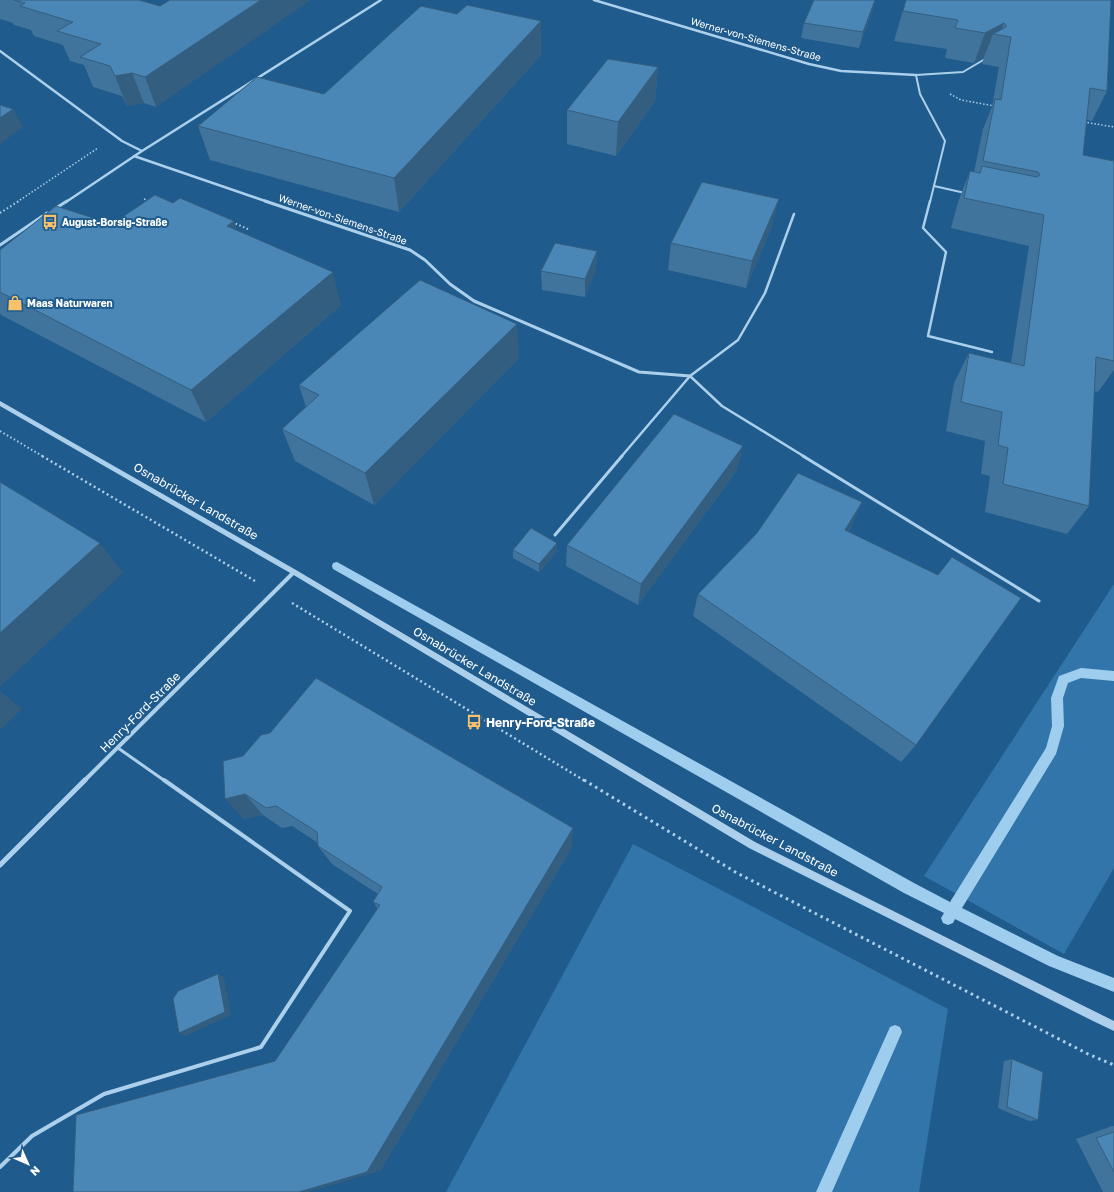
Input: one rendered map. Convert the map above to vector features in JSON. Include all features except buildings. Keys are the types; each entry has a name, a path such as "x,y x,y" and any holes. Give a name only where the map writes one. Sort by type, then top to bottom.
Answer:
{"street":[{"path":"0,245 134,156 382,0"},
{"name":"Werner-von-Siemens-Straße","path":"594,0 809,64 841,71 916,75"},
{"path":"0,51 115,136 142,151"},
{"name":"Werner-von-Siemens-Straße","path":"134,156 410,250 425,260 450,284 474,301 639,372 690,376"},
{"name":"Osnabrücker Landstraße","path":"0,403 294,572 752,845 1087,1014 1114,1026"},
{"name":"Henry-Ford-Straße","path":"0,865 294,572"}],"lane":[{"path":"986,59 963,72 916,75 920,94 945,141 923,228 946,252 928,336 992,352"},
{"path":"934,186 971,194"},
{"path":"555,535 690,376 738,340 765,293 794,214"},
{"path":"690,376 722,406 1039,602"},
{"path":"0,1167 32,1136 104,1094 261,1047 350,911 118,748"}],"path":[{"path":"916,75 961,100 999,107"},
{"path":"1083,122 1114,127"},
{"path":"0,213 115,136"},
{"path":"144,199 150,201"},
{"path":"229,220 250,230"},
{"path":"0,431 274,592 737,873 1081,1050 1114,1065"}],"shaded area":[{"path":"1114,584 1114,868 1064,954 924,876"},
{"path":"633,844 948,1009 919,1192 446,1192"}],"waterway":[{"path":"337,566 909,888 953,910"},
{"path":"953,910 1052,750 1058,726 1057,698 1063,680 1081,673 1114,676"},
{"path":"948,918 953,910"},
{"path":"953,910 1054,961 1114,985"},
{"path":"824,1192 895,1032"}],"place":[{"name":"August-Borsig-Straße","path":"50,222"},
{"name":"Maas Naturwaren","path":"15,303"},
{"name":"Henry-Ford-Straße","path":"474,722"}]}
